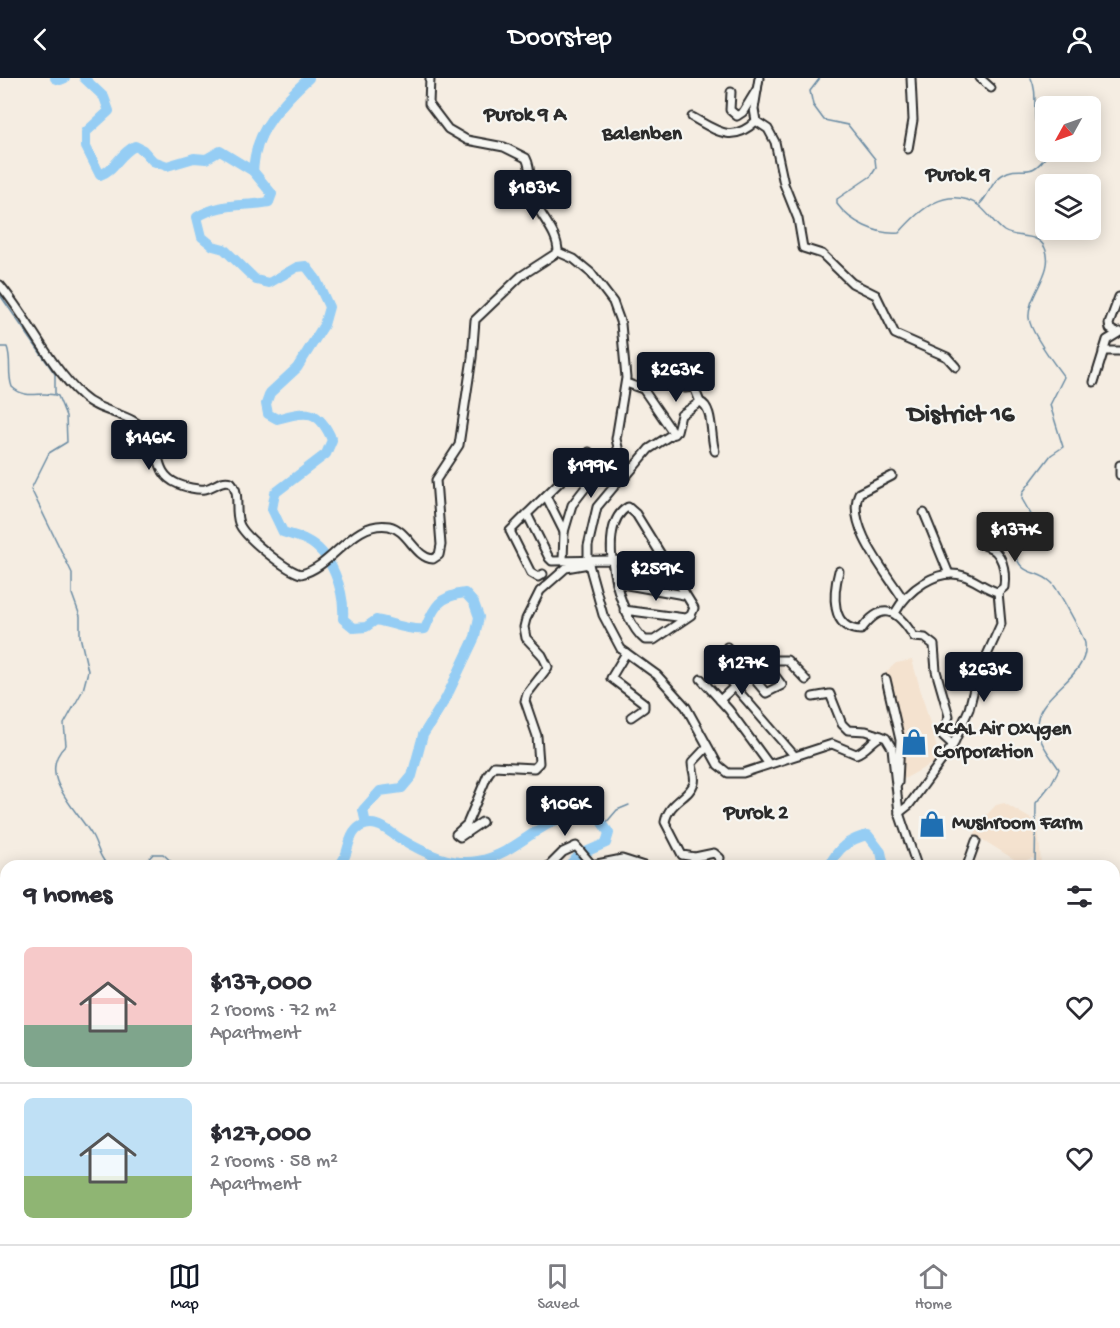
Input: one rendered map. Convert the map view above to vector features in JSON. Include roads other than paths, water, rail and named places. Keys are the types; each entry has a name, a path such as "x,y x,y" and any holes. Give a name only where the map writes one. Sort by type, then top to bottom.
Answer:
{"street":[{"path":"430,78 429,104 448,129 467,141 504,147 521,153 529,164 534,201 548,222 558,252 584,266 613,302 621,324 626,383 616,439 623,469 617,483 597,507 590,530 588,562 603,615 614,639 626,653 657,675 679,699 718,765 728,773 743,773 793,754 832,744 856,754 865,751 881,736"},
{"path":"756,122 754,109 759,78"},
{"path":"908,149 913,120 911,78"},
{"path":"980,78 991,88"},
{"path":"731,92 730,111 737,116 741,115 757,89"},
{"path":"692,117 736,135 745,132 756,122"},
{"path":"756,122 768,129 780,156 784,184 798,219 803,248 822,254 852,283 876,295 895,334 947,357 956,367"},
{"path":"0,285 20,309 53,364 80,394 92,403 126,416 149,434 158,460 168,478 180,485 199,489 211,487 222,481 231,482 237,494 238,520 247,536 297,573 304,573 333,555 349,540 368,529 383,526 395,528 402,533 426,558 433,559 439,555 441,545 436,480 459,445 472,358 475,320 521,276 558,252"},
{"path":"1119,297 1109,324 1110,329 1119,332"},
{"path":"1094,382 1107,340 1119,332"},
{"path":"1103,351 1120,351"},
{"path":"626,383 643,389 674,434"},
{"path":"686,388 694,387 700,402 708,406 715,451"},
{"path":"623,480 642,461 649,449 674,434 680,417 700,402"},
{"path":"563,560 564,532 573,505 599,470 589,452"},
{"path":"1120,465 1118,468 1120,475"},
{"path":"543,574 538,577 531,573 510,531 572,470"},
{"path":"892,476 859,493 855,516 867,543 903,599"},
{"path":"546,496 564,532"},
{"path":"628,507 636,514 694,608 691,615 654,640 645,640 632,627 624,610 615,583 613,560 615,527 621,511 628,507"},
{"path":"924,513 949,574"},
{"path":"527,514 552,561 613,560 668,567"},
{"path":"986,546 998,553 1003,564 1004,587 998,592"},
{"path":"482,822 464,836 457,836 457,831 469,821 490,770 499,765 534,768 539,763 537,736 525,701 532,686 548,667 542,655 526,638 524,627 526,619 540,591 566,568 588,562"},
{"path":"839,571 833,593 839,620 844,626 861,630 874,614 888,611 895,613 904,621 914,637 925,638 934,645 936,671 949,716 942,735 953,745"},
{"path":"895,613 903,599 916,587 949,574 964,576 998,592"},
{"path":"615,583 684,595"},
{"path":"898,813 909,805 953,745 969,709 977,677 1001,624 998,592"},
{"path":"624,610 685,618"},
{"path":"727,647 748,674 768,693 782,685 767,663 784,660 806,680"},
{"path":"626,653 611,678 644,703 644,708 632,717"},
{"path":"716,665 793,754"},
{"path":"720,700 748,674"},
{"path":"701,679 720,700 768,764"},
{"path":"886,679 900,740 898,783 895,787"},
{"path":"813,697 830,694 845,728 851,732 866,731 881,736 891,743 898,813 915,860"},
{"path":"707,747 692,763 695,780 692,787 671,807 664,822 682,855 695,856 714,853 720,860"},
{"path":"969,860 976,841"},
{"path":"555,860 563,852 578,846 586,860"}],"waterway":[{"path":"55,78 60,80 65,78"},
{"path":"84,78 104,97 109,111 86,132 86,147 100,175 135,146 143,150 153,161 167,166 194,158 206,159 220,151 253,171 272,194 269,202 223,207 197,217 202,237 213,246 224,249 256,280 269,283 297,267 306,266 316,279 329,307 324,325 297,368 270,393 266,404 268,414 277,419 296,414 311,414 317,417 332,440 326,454 275,493 272,509 283,532 315,546 330,563 342,597 343,619 354,628 366,627 376,620 407,628 425,629 435,608 449,597 465,593 474,603 479,617 475,637 446,698 423,735 412,776 402,788 380,791 363,810 366,824"},
{"path":"253,171 259,142 270,121 309,78"},
{"path":"820,78 810,91 813,105 824,120 848,125 875,159 876,168 871,176 837,199 837,204 849,216 873,229 899,233 924,209 944,199 955,198 978,205 1004,231 1037,240 1045,248 1047,265 1032,301 1029,318 1038,340 1064,377 1050,405 1063,447 1051,455 1023,492 1022,499 1037,525 1038,540 1015,544 1013,549 1020,565 1052,583 1085,644 1084,657 1078,668 1050,697 1038,719 1040,738 1059,769 1036,803 1035,860"},
{"path":"1031,78 1035,96"},
{"path":"980,204 995,181 1002,175 1016,170 1031,169 1041,162"},
{"path":"0,295 55,374 55,394"},
{"path":"0,347 7,347 12,387 23,393 58,396 66,416 67,442 49,453 31,489 72,573 72,594 80,616 80,636 88,671 83,690 64,724 66,745 57,756 55,768 57,780 69,804 93,837 104,860"},
{"path":"605,824 617,810 629,805"},
{"path":"481,860 495,856 564,817 580,815 598,817 609,833 606,843 581,854 574,860"},
{"path":"343,860 353,834 366,824 380,826 410,844 448,860"},
{"path":"832,860 845,845 868,835 881,852 883,860"},
{"path":"148,860 153,854 163,854 170,860"}],"place":[{"name":"KCAL Air Oxygen Corporation","path":"914,742"},
{"name":"Mushroom Farm","path":"932,824"}],"district":[{"name":"Purok 9 A","path":"525,116"},
{"name":"Balenben","path":"642,135"},
{"name":"Purok 9","path":"958,176"},
{"name":"District 16","path":"961,416"},
{"name":"Purok 2","path":"756,814"}]}
